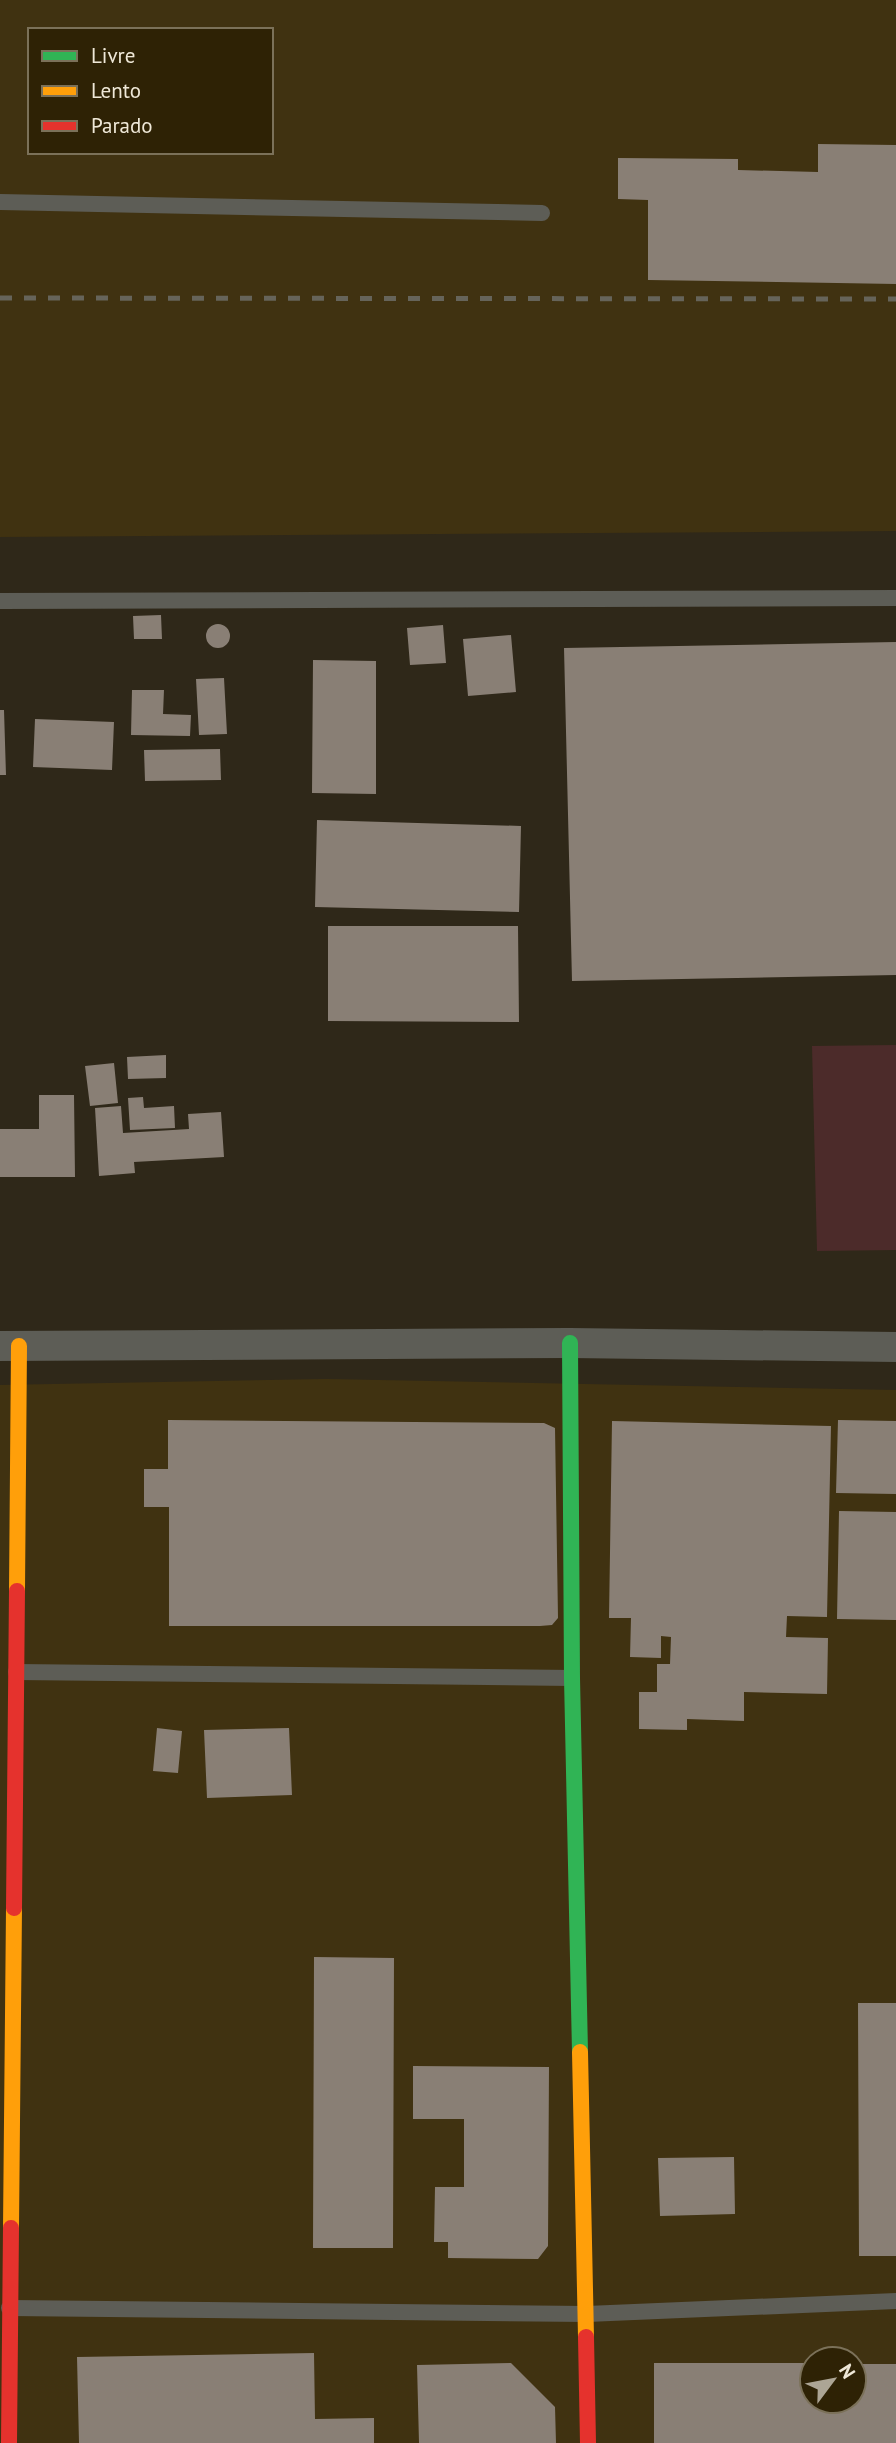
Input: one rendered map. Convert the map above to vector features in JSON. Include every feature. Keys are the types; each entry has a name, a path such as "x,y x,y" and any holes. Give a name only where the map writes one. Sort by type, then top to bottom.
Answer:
{"street":[{"path":"570,1343 572,1678 588,2443"},
{"path":"9,2443 6,2308 9,1346 570,1343 896,1347"}],"lane":[{"path":"0,202 542,212"},
{"path":"0,601 896,598"},
{"path":"8,1672 572,1678"},
{"path":"6,2308 587,2314 896,2301"}],"shaded area":[{"path":"0,0 896,0 896,531 0,537"},
{"path":"896,1045 896,1250 817,1251 812,1046"},
{"path":"326,1379 896,1390 896,2443 0,2443 0,1385"}],"building":[{"path":"818,144 896,145 896,284 648,280 648,200 618,199 618,158 738,159 738,170 818,172"},
{"path":"161,615 162,639 134,639 133,616"},
{"path":"218,624 229,631 230,636 223,647 218,648 207,641 206,636 213,625"},
{"path":"443,625 446,663 410,665 407,628"},
{"path":"511,635 516,692 468,696 463,639"},
{"path":"896,642 896,975 572,981 564,648"},
{"path":"313,660 376,661 376,794 312,793"},
{"path":"224,678 227,734 199,735 196,679"},
{"path":"132,690 164,690 163,714 191,715 190,736 131,735"},
{"path":"0,710 4,710 6,775 0,775"},
{"path":"35,719 114,722 112,770 33,767"},
{"path":"220,749 221,780 145,781 144,750"},
{"path":"317,820 521,826 519,912 315,907"},
{"path":"328,926 518,926 519,1022 328,1021"},
{"path":"166,1055 166,1078 128,1079 127,1057"},
{"path":"114,1063 118,1103 90,1106 85,1066"},
{"path":"39,1095 74,1095 75,1177 0,1177 0,1129 39,1129"},
{"path":"143,1097 144,1108 174,1106 175,1128 130,1130 128,1098"},
{"path":"121,1106 123,1133 189,1129 188,1114 221,1112 224,1157 134,1162 135,1173 99,1176 95,1108"},
{"path":"168,1420 544,1423 555,1428 558,1618 552,1625 540,1626 169,1626 169,1507 144,1507 144,1469 168,1469"},
{"path":"838,1420 896,1421 896,1494 836,1493"},
{"path":"612,1421 831,1426 827,1617 787,1616 786,1637 828,1638 827,1694 744,1692 744,1721 687,1719 687,1730 639,1729 639,1692 657,1692 657,1664 670,1664 671,1637 661,1636 661,1658 630,1657 631,1618 609,1618"},
{"path":"839,1511 896,1512 896,1620 837,1619"},
{"path":"157,1728 182,1731 178,1773 153,1771"},
{"path":"289,1728 292,1795 207,1798 204,1730"},
{"path":"314,1957 394,1958 393,2248 313,2248"},
{"path":"858,2003 896,2003 896,2256 859,2256"},
{"path":"413,2066 549,2067 548,2246 538,2259 448,2258 448,2242 434,2242 435,2187 464,2187 464,2119 413,2119"},
{"path":"734,2157 735,2214 660,2216 658,2158"},
{"path":"314,2353 315,2419 374,2418 374,2443 79,2443 77,2357"},
{"path":"511,2363 555,2407 556,2443 419,2443 417,2365"},
{"path":"654,2363 798,2363 798,2415 868,2415 868,2364 896,2364 896,2443 654,2443"}],"railway":[{"path":"0,298 896,299"}],"traffic: fast":[{"path":"570,1343 572,1678 580,2052"}],"traffic: slow":[{"path":"17,1591 19,1346"},
{"path":"11,2228 14,1908"},
{"path":"580,2052 586,2337"}],"traffic: jam":[{"path":"14,1908 17,1591"},
{"path":"9,2443 11,2228"},
{"path":"586,2337 588,2443"}]}
